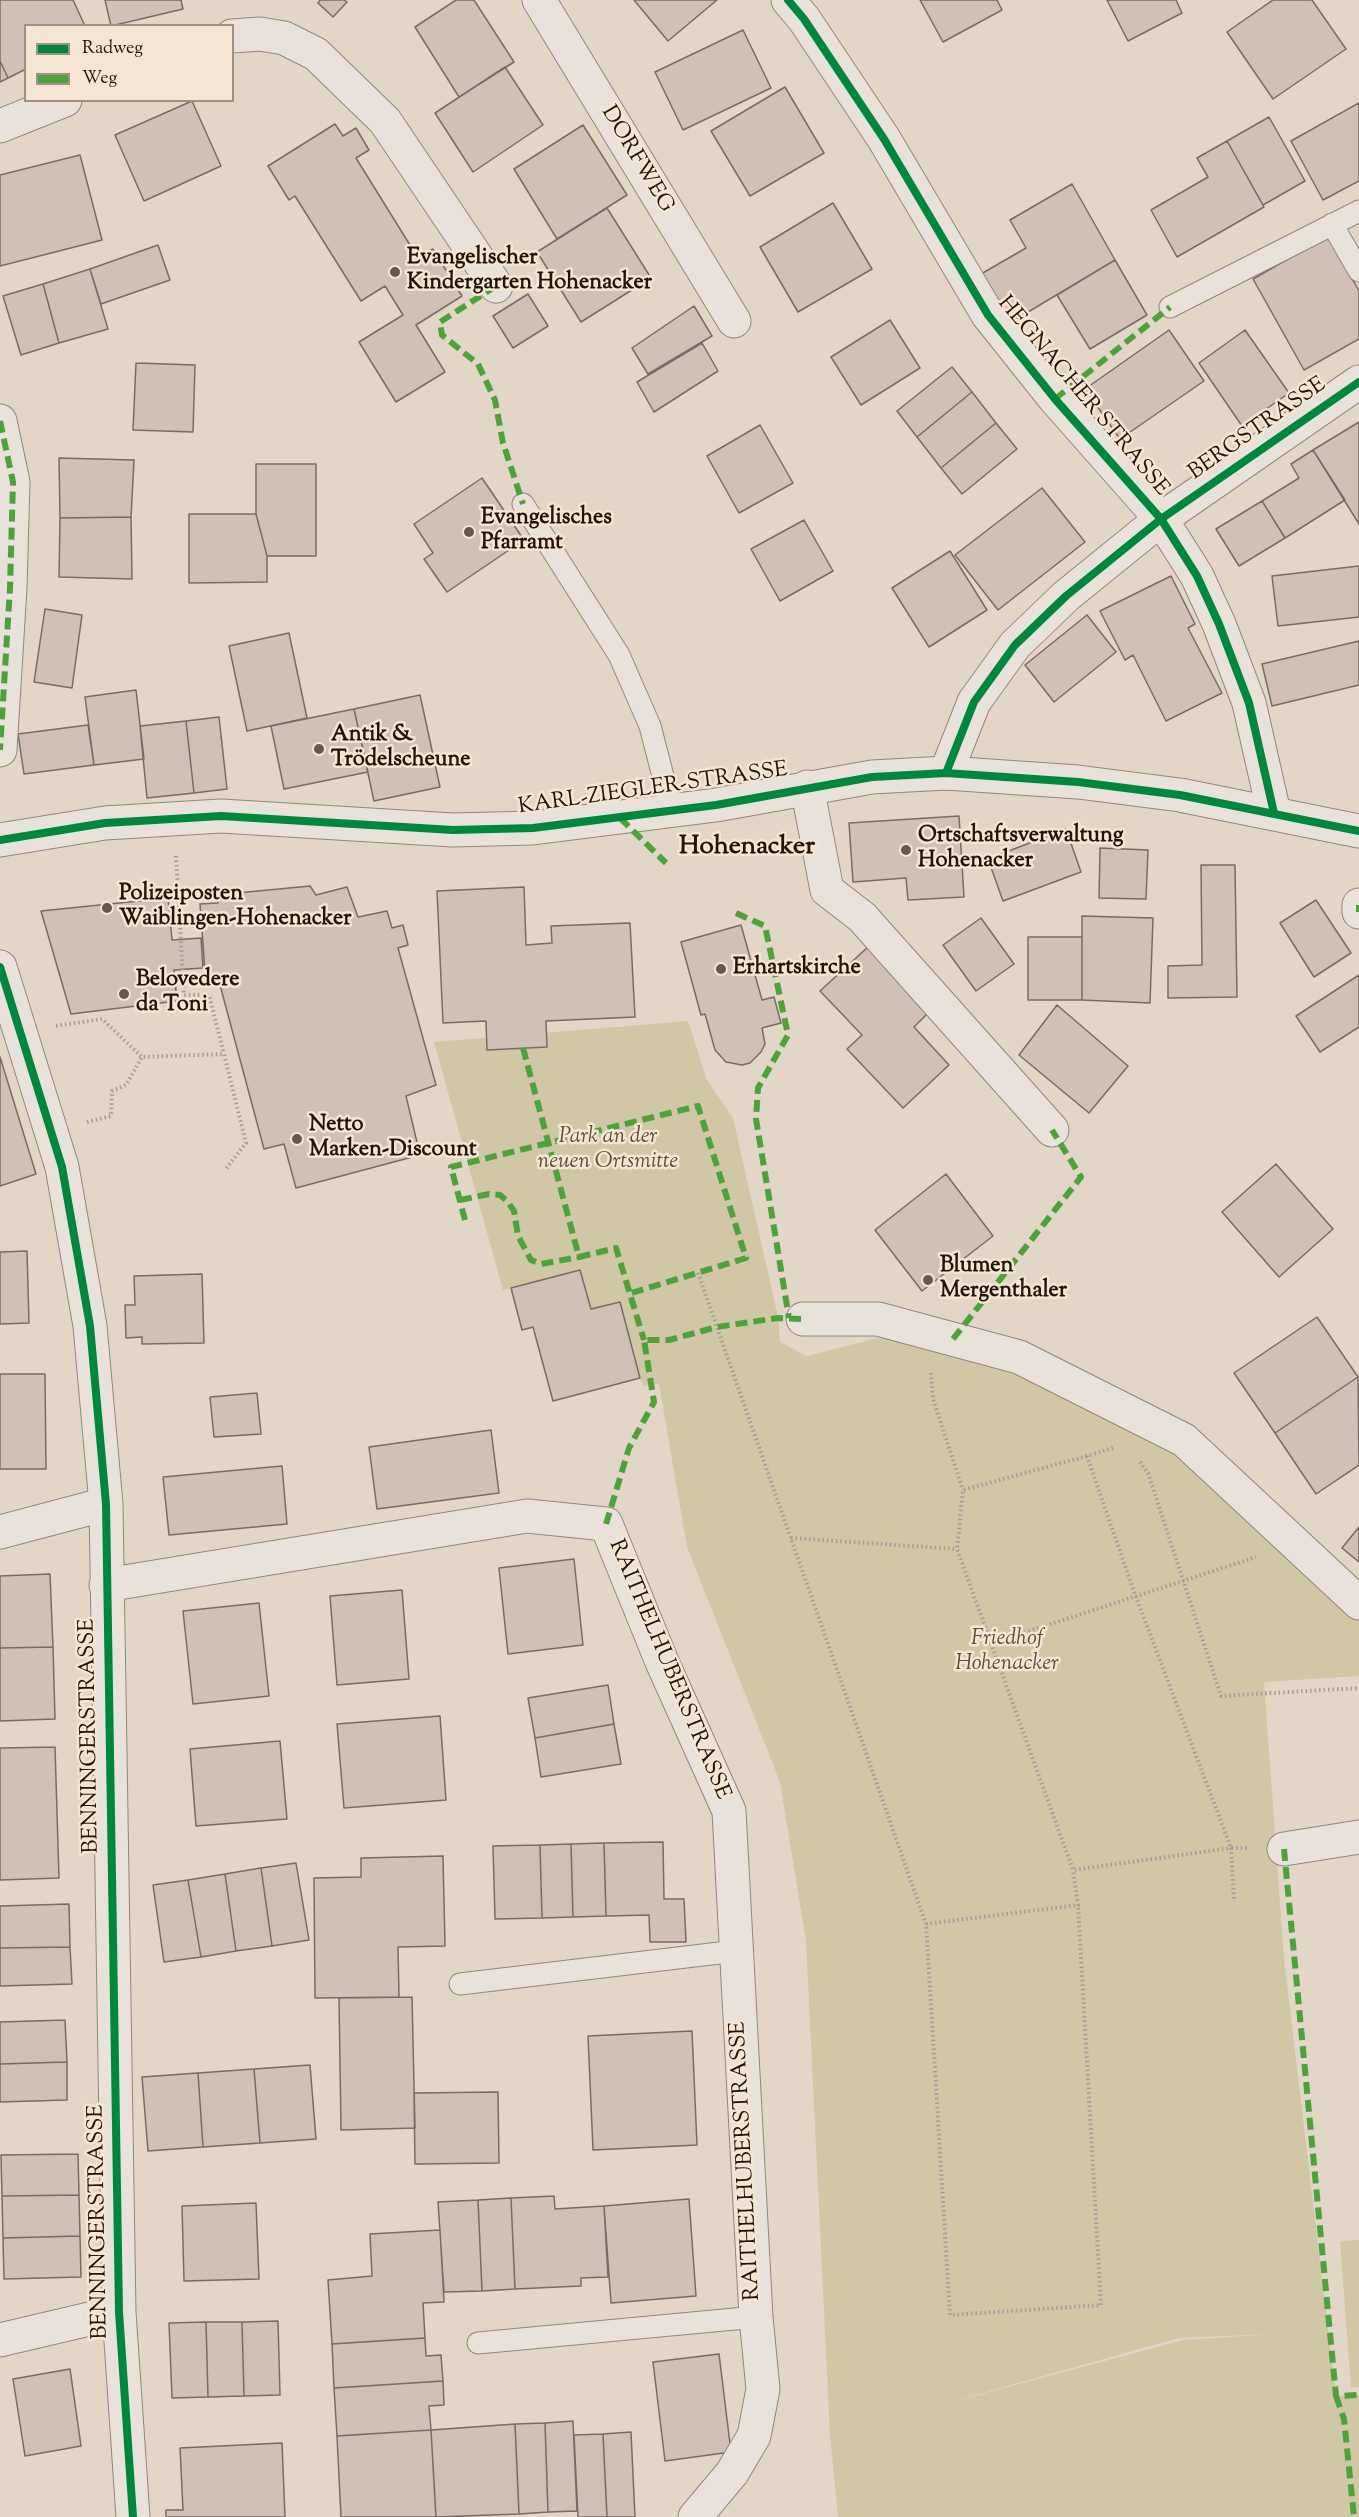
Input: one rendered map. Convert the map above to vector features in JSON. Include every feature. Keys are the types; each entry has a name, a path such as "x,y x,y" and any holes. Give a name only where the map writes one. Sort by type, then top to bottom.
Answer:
{"street":[{"name":"DORFWEG","path":"539,0 734,321"},
{"name":"HEGNACHER STRASSE","path":"788,0 804,19 884,139 988,315 1055,399 1161,519 1197,576 1219,624 1249,703 1274,813"},
{"path":"234,36 260,34 284,38 316,54 385,121 496,286"},
{"path":"0,126 60,102"},
{"name":"BERGSTRASSE","path":"946,773 974,702 1016,645 1066,596 1161,519 1359,382"},
{"path":"0,421 13,482 5,589 0,750"},
{"name":"KARL-ZIEGLER-STRASSE","path":"0,840 105,823 221,816 464,830 533,828 672,811 872,777 946,773 1078,782 1180,795 1359,831"},
{"name":"KARL-ZIEGLER-STRASSE","path":"807,787 827,890 862,917 1052,1130"},
{"path":"1359,905 1359,912"},
{"name":"BENNINGERSTRASSE","path":"0,967 62,1167 90,1326 106,1504 119,2312 133,2517"},
{"path":"803,1319 878,1319 1019,1358 1184,1440 1359,1603"},
{"path":"0,1532 106,1504"},
{"name":"RAITHELHUBERSTRASSE","path":"106,1585 527,1516 606,1524 662,1662 729,1811 756,2317 763,2389 754,2436 732,2473 695,2517"},
{"path":"1284,1849 1359,1837"},
{"path":"0,2340 119,2312"}],"lane":[{"path":"1170,307 1359,210"},
{"path":"1332,224 1359,272"},
{"path":"523,504 619,655 650,726 672,811"},
{"path":"460,1984 736,1951"},
{"path":"478,2343 756,2317"}],"path":[{"path":"174,819 184,995 209,995 246,1143 225,1170"},
{"path":"102,1019 142,1057 224,1054"},
{"path":"51,1131 111,1116 112,1091 126,1085 142,1057"},
{"path":"698,1273 926,1924 950,2315 1101,2305 1078,1905 1073,1870 957,1549 963,1490 933,1399 928,1332"},
{"path":"963,1490 1117,1447"},
{"path":"1087,1456 1136,1597 1231,1848 1234,1900"},
{"path":"1138,1459 1148,1473 1221,1695 1359,1688"},
{"path":"791,1538 957,1549"},
{"path":"990,1644 1184,1582 1296,1543"},
{"path":"1073,1870 1231,1848 1284,1849"},
{"path":"926,1924 1078,1905"}],"green space":[{"name":"Friedhof Hohenacker","path":"688,1021 707,1080 733,1118 778,1317 780,1342 807,1356 878,1338 972,1355 1056,1386 1180,1453 1359,1615 1359,1676 1264,1682 1284,1958 1336,2396 1359,2395 1359,2517 838,2517 830,2435 806,1941 780,1782 687,1547 659,1384 643,1386 620,1302 591,1309 580,1270 503,1290 434,1042","holes":["1274,2334 1183,2340 933,2407 1179,2338"]},
{"path":"1359,2240 1359,2387 1351,2388 1340,2241"}],"building":[{"path":"0,0 73,0 84,24 24,24 24,70 8,78 0,61"},
{"path":"105,0 181,0 183,9 119,24 111,24"},
{"path":"320,0 347,2 333,17 318,3"},
{"path":"456,0 474,0 514,62 459,97 415,27"},
{"path":"634,0 717,0 668,41"},
{"path":"920,0 997,0 1002,10 943,42"},
{"path":"1107,0 1176,0 1182,13 1128,41"},
{"path":"1273,0 1312,0 1346,49 1273,99 1227,32"},
{"path":"743,30 771,88 683,130 655,72"},
{"path":"0,61 8,78 0,82"},
{"path":"505,67 543,125 473,172 435,113"},
{"path":"785,87 824,153 750,196 711,131"},
{"path":"192,102 221,166 144,201 115,135"},
{"path":"1359,103 1359,181 1323,200 1291,141"},
{"path":"1269,117 1305,181 1263,205 1227,141"},
{"name":"Evangelischer Kindergarten Hohenacker","path":"335,124 343,136 356,128 369,150 356,158 418,258 433,249 462,296 416,325 445,372 396,402 359,342 403,315 385,286 361,301 295,196 289,200 268,166"},
{"path":"583,125 627,195 557,239 514,169"},
{"path":"1227,141 1264,207 1177,257 1151,210 1208,177 1197,158"},
{"path":"80,155 102,240 0,266 0,175"},
{"path":"1072,184 1115,260 1008,324 981,274 1026,248 1010,220"},
{"path":"833,203 872,269 798,312 760,247"},
{"path":"607,208 651,278 581,322 537,252"},
{"path":"1328,236 1359,291 1359,339 1304,370 1253,279"},
{"path":"158,245 170,280 101,304 90,269"},
{"path":"1115,260 1147,315 1090,349 1057,295"},
{"path":"90,269 108,329 59,343 43,284"},
{"path":"43,284 59,343 21,355 3,296"},
{"path":"528,294 548,326 513,348 493,316"},
{"path":"694,306 712,336 648,374 632,348"},
{"path":"890,320 920,368 861,405 831,357"},
{"path":"1169,330 1204,381 1120,439 1085,389"},
{"path":"1245,330 1289,393 1242,426 1199,363"},
{"path":"702,343 718,371 654,412 637,382"},
{"path":"136,363 195,365 193,432 133,430"},
{"path":"952,367 972,392 917,437 897,411"},
{"path":"972,392 996,423 941,468 917,437"},
{"path":"1359,422 1359,524 1313,450"},
{"path":"996,423 1017,449 962,494 941,468"},
{"path":"760,425 793,483 739,513 707,456"},
{"path":"1313,450 1345,500 1285,538 1262,501 1299,478 1291,464"},
{"path":"59,458 134,460 131,517 60,518"},
{"path":"256,464 316,464 316,556 267,556 256,514"},
{"name":"Evangelisches Pfarramt","path":"482,478 524,540 447,592 424,559 433,553 414,524"},
{"path":"1042,488 1085,542 998,610 955,555"},
{"path":"1262,501 1285,538 1239,566 1216,529"},
{"path":"189,514 256,514 267,556 267,582 189,583"},
{"path":"131,517 132,579 59,577 60,518"},
{"path":"804,520 833,571 780,601 751,549"},
{"path":"950,551 987,610 929,647 892,588"},
{"path":"1359,566 1359,617 1278,626 1272,576"},
{"path":"1171,576 1195,624 1188,628 1222,693 1166,721 1133,655 1125,660 1100,611"},
{"path":"45,609 82,615 72,688 34,682"},
{"path":"1087,615 1116,652 1054,702 1025,665"},
{"path":"289,633 307,718 247,731 229,646"},
{"path":"1359,641 1359,685 1272,706 1262,664"},
{"path":"136,690 144,759 94,765 85,697"},
{"path":"420,695 440,787 374,801 354,709"},
{"name":"Antik & Trödelscheune","path":"354,709 368,772 284,789 271,726"},
{"path":"219,717 227,789 194,793 186,721"},
{"path":"186,721 194,793 147,798 140,726"},
{"path":"88,725 94,765 24,774 18,734"},
{"name":"Ortschaftsverwaltung Hohenacker","path":"959,816 964,897 908,900 906,878 853,882 849,823"},
{"path":"1066,829 1081,872 1003,901 988,859"},
{"path":"1100,848 1148,850 1146,899 1099,898"},
{"path":"1201,865 1235,865 1237,997 1168,998 1168,966 1202,965"},
{"path":"310,886 316,895 347,887 358,917 387,911 392,928 403,925 408,945 398,948 436,1085 406,1096 420,1155 296,1188 284,1144 264,1149 220,985 206,985 200,904 218,903 216,895"},
{"path":"524,887 526,945 552,943 551,926 630,923 635,1017 546,1021 547,1047 487,1050 486,1021 443,1023 437,891"},
{"path":"168,898 172,940 201,938 203,968 174,970 177,1001 71,1014 41,911"},
{"path":"1316,900 1351,953 1314,977 1280,923"},
{"path":"1082,916 1153,918 1150,1003 1082,1000"},
{"path":"981,918 1014,964 976,991 943,945"},
{"name":"Erhartskirche","path":"741,925 762,1000 774,997 781,1023 762,1028 765,1044 761,1052 750,1063 742,1065 726,1062 715,1050 705,1014 701,1015 681,942"},
{"path":"1028,937 1082,937 1082,1000 1028,1000"},
{"path":"869,946 930,1011 914,1027 949,1065 903,1108 847,1049 862,1035 820,991"},
{"path":"1359,975 1359,1027 1320,1052 1296,1016"},
{"path":"1057,1005 1128,1066 1089,1113 1019,1055"},
{"path":"0,1057 36,1174 0,1186"},
{"path":"1276,1164 1333,1229 1279,1277 1222,1212"},
{"path":"946,1174 993,1236 922,1291 875,1230"},
{"path":"27,1251 29,1323 0,1324 0,1252"},
{"path":"580,1270 591,1309 620,1302 640,1378 553,1401 533,1327 522,1330 511,1288"},
{"path":"202,1274 204,1343 142,1344 142,1337 126,1338 125,1305 135,1305 134,1276"},
{"path":"1317,1317 1358,1377 1275,1433 1234,1373"},
{"path":"0,1374 45,1374 46,1469 0,1469"},
{"path":"1358,1377 1359,1465 1316,1494 1275,1433"},
{"path":"257,1393 261,1434 214,1437 210,1397"},
{"path":"491,1430 499,1493 377,1509 369,1447"},
{"path":"282,1466 287,1524 169,1535 163,1477"},
{"path":"1359,1527 1359,1562 1342,1548"},
{"path":"574,1559 583,1645 508,1654 499,1568"},
{"path":"50,1574 53,1647 0,1648 0,1576"},
{"path":"402,1590 409,1679 337,1685 330,1596"},
{"path":"259,1603 269,1696 193,1704 183,1611"},
{"path":"53,1647 55,1719 0,1721 0,1648"},
{"path":"608,1685 614,1724 535,1738 528,1698"},
{"path":"440,1716 446,1800 344,1808 337,1724"},
{"path":"614,1724 621,1764 541,1777 535,1738"},
{"path":"280,1741 287,1819 196,1826 190,1749"},
{"path":"55,1747 59,1878 0,1880 0,1748"},
{"path":"663,1842 664,1899 684,1899 686,1942 650,1942 649,1915 606,1916 604,1843"},
{"path":"604,1843 606,1916 573,1917 571,1844"},
{"path":"571,1844 573,1917 542,1918 540,1845"},
{"path":"540,1845 542,1918 495,1919 493,1846"},
{"path":"443,1856 445,1946 398,1947 399,1997 315,1998 314,1878 361,1877 361,1858"},
{"path":"296,1863 309,1940 272,1946 261,1868"},
{"path":"261,1868 272,1946 236,1951 225,1874"},
{"path":"225,1874 236,1951 201,1957 188,1880"},
{"path":"188,1880 201,1957 164,1962 153,1885"},
{"path":"69,1904 70,1947 0,1948 0,1906"},
{"path":"70,1947 72,1984 0,1986 0,1948"},
{"path":"412,1997 415,2128 341,2130 339,1998"},
{"path":"65,2020 67,2062 0,2064 0,2022"},
{"path":"692,2031 697,2145 593,2150 588,2036"},
{"path":"67,2062 67,2100 0,2102 0,2064"},
{"path":"310,2065 316,2139 260,2143 254,2069"},
{"path":"254,2069 260,2143 203,2147 198,2073"},
{"path":"198,2073 203,2147 148,2151 142,2077"},
{"path":"498,2092 499,2163 415,2164 414,2093"},
{"path":"78,2154 79,2195 2,2196 1,2155"},
{"path":"79,2195 80,2236 3,2238 2,2196"},
{"path":"554,2196 555,2209 604,2206 608,2277 581,2278 581,2286 515,2289 511,2198"},
{"path":"511,2198 515,2289 482,2291 478,2200"},
{"path":"689,2199 696,2296 611,2303 604,2206"},
{"path":"478,2200 482,2291 444,2292 438,2202"},
{"path":"256,2203 259,2279 184,2281 182,2206"},
{"path":"440,2230 444,2302 423,2303 425,2338 332,2344 328,2280 372,2276 370,2234"},
{"path":"80,2236 81,2277 4,2279 3,2238"},
{"path":"278,2321 280,2395 244,2396 242,2322"},
{"path":"206,2322 242,2322 244,2396 208,2397"},
{"path":"206,2322 208,2397 172,2398 169,2323"},
{"path":"425,2338 426,2356 441,2355 443,2381 334,2388 332,2344"},
{"path":"719,2354 731,2452 665,2461 653,2362"},
{"path":"70,2369 81,2446 25,2456 13,2379"},
{"path":"443,2381 444,2405 429,2406 431,2430 337,2436 334,2388"},
{"path":"573,2421 577,2511 548,2512 545,2423"},
{"path":"545,2423 548,2512 519,2514 515,2424"},
{"path":"515,2424 519,2514 436,2517 431,2430"},
{"path":"431,2430 436,2517 341,2517 337,2436"},
{"path":"631,2432 635,2517 607,2517 603,2434"},
{"path":"603,2434 607,2517 578,2517 574,2435"},
{"path":"282,2443 285,2517 166,2517 166,2510 183,2510 180,2448"}],"marked path":[{"path":"496,286 440,322 442,335 478,364 495,400 503,443 523,504"},
{"path":"1055,399 1170,307"},
{"path":"0,421 13,482 10,588 0,750"},
{"path":"620,818 666,863"},
{"path":"1359,905 1359,912"},
{"path":"736,913 765,926 788,1035 758,1088 756,1119 789,1318"},
{"path":"523,1048 579,1257 616,1248 644,1340"},
{"path":"465,1220 451,1167 698,1106 746,1258 628,1294"},
{"path":"953,1339 1081,1177 1052,1130"},
{"path":"460,1200 489,1194 500,1195 514,1211 518,1236 531,1260 541,1264 579,1257"},
{"path":"606,1524 629,1448 654,1402 644,1340 669,1340 717,1327 778,1318 803,1319"},
{"path":"1284,1849 1336,2396 1359,2395"},
{"path":"1336,2396 1344,2419 1354,2517"}],"cycle path":[{"path":"788,0 804,19 884,139 988,315 1055,399 1161,519 1197,576 1219,624 1249,703 1274,813"},
{"path":"946,773 974,702 1015,645 1066,596 1161,519 1359,382"},
{"path":"0,840 105,823 221,816 453,830 533,828 716,805 872,777 946,773 1078,782 1180,795 1359,831"},
{"path":"0,967 62,1167 90,1326 106,1504 119,2312 133,2517"}],"place":[{"name":"Evangelischer Kindergarten Hohenacker","path":"395,272"},
{"name":"Evangelisches Pfarramt","path":"469,532"},
{"name":"Antik & Trödelscheune","path":"319,749"},
{"name":"Ortschaftsverwaltung Hohenacker","path":"906,850"},
{"name":"Polizeiposten Waiblingen-Hohenacker","path":"107,908"},
{"name":"Erhartskirche","path":"721,969"},
{"name":"Belovedere da Toni","path":"124,994"},
{"name":"Netto Marken-Discount","path":"297,1139"},
{"name":"Blumen Mergenthaler","path":"928,1280"}],"district":[{"name":"Hohenacker","path":"747,849"}],"park label":[{"name":"Park an der neuen Ortsmitte","path":"608,1150"}]}
